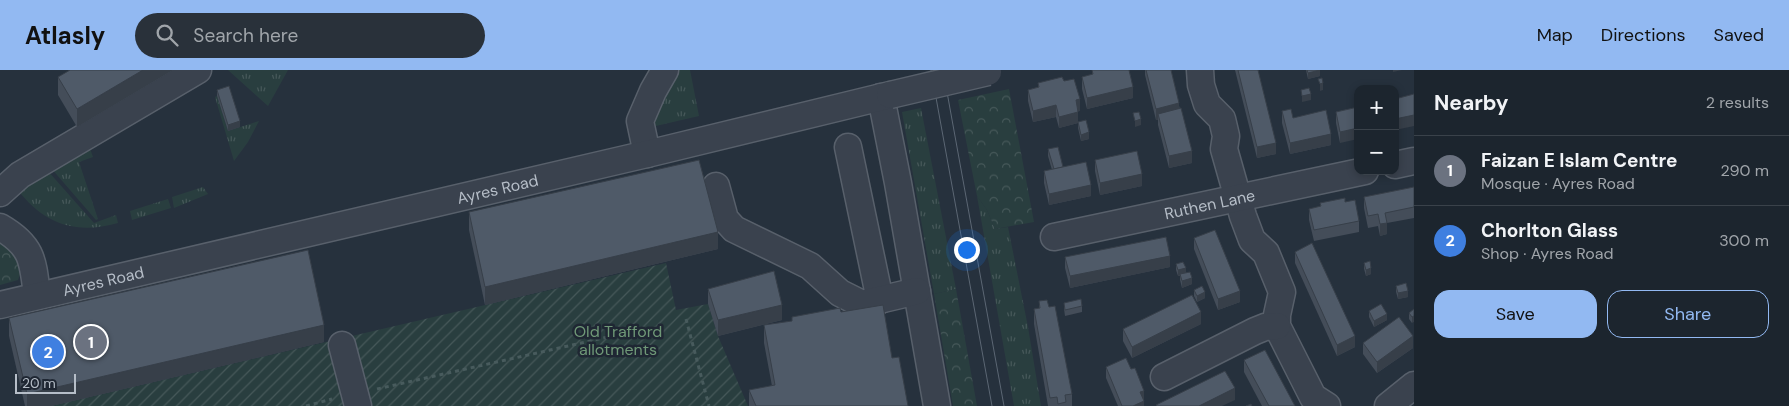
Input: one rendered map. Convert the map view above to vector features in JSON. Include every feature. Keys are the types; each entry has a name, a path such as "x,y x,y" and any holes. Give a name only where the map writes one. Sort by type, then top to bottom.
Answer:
{"street":[{"path":"0,193 20,176 198,70"},
{"path":"646,154 640,121 653,91 665,70"},
{"path":"1200,70 1201,85 1207,104 1222,119 1226,136 1224,149 1252,240 1266,253 1282,292 1277,326 1313,396 1326,406"},
{"name":"Ayres Road","path":"0,305 991,71"},
{"path":"885,96 898,183 937,406"},
{"path":"848,147 880,300"},
{"path":"1399,164 1414,161"},
{"name":"Ruthen Lane","path":"1054,237 1354,173"},
{"path":"716,186 725,219 734,229 810,266 840,293 862,304 917,291"},
{"path":"0,227 16,236 27,251 33,264 37,296"},
{"path":"1164,376 1264,327 1277,326"},
{"path":"342,345 356,400"},
{"path":"1388,406 1414,385"}],"path":[{"path":"686,319 709,406"},
{"path":"306,406 356,400 640,330"}],"green space":[{"path":"228,70 288,70 268,106"},
{"path":"677,70 690,70 699,116 647,128"},
{"path":"1009,89 1034,222 995,229 987,210 977,196 958,100"},
{"path":"217,96 228,131 259,121 248,142 234,161 215,97"},
{"path":"921,108 956,289 934,294 902,112"},
{"path":"89,146 93,157 79,162 98,219 96,220 51,168"},
{"path":"47,170 94,223 116,215 118,223 88,228 74,227 62,224 38,211 17,189"},
{"path":"203,187 208,194 174,208 172,197"},
{"path":"977,196 987,210 995,229 1008,227 1028,327 1041,406 1014,406"},
{"path":"168,199 171,208 132,220 130,211"},
{"path":"0,239 20,258 20,274 18,280 0,285"},
{"name":"Old Trafford allotments","path":"666,263 676,310 708,304 718,336 748,406 51,406"},
{"path":"956,289 977,406 953,406 934,294"}],"building":[{"path":"70,70 143,70 77,109 58,77"},
{"path":"1092,70 1129,70 1133,87 1087,98 1082,77 1093,74"},
{"path":"1146,70 1171,70 1179,103 1156,109"},
{"path":"1238,70 1258,70 1276,143 1257,147"},
{"path":"1307,70 1320,70 1308,73"},
{"path":"1062,77 1064,81 1074,79 1080,99 1076,100 1078,112 1059,117 1056,105 1033,111 1028,90 1039,87 1038,83"},
{"path":"1322,78 1323,83 1320,84 1318,79"},
{"path":"229,86 240,121 228,125 217,90"},
{"path":"1309,88 1311,94 1302,96 1301,90"},
{"path":"1414,94 1414,115 1399,118 1399,98"},
{"path":"1181,108 1192,151 1169,156 1158,114"},
{"path":"1354,108 1354,129 1340,132 1336,112"},
{"path":"1291,109 1293,118 1326,110 1331,134 1290,143 1282,111"},
{"path":"1139,112 1141,119 1135,121 1133,113"},
{"path":"1086,120 1089,132 1081,135 1078,122"},
{"path":"1058,147 1063,167 1054,169 1048,149"},
{"path":"1137,151 1142,174 1100,183 1095,160"},
{"path":"699,160 718,232 485,287 469,212"},
{"path":"1086,162 1091,185 1049,194 1044,171"},
{"path":"1414,187 1414,207 1385,213 1387,223 1380,224 1378,214 1368,216 1364,197"},
{"path":"1345,198 1345,202 1355,200 1359,221 1314,230 1309,209 1321,206 1320,203"},
{"path":"1215,230 1240,291 1218,299 1194,238"},
{"path":"1166,237 1170,256 1070,276 1065,257"},
{"path":"1312,243 1355,336 1337,345 1295,252"},
{"path":"308,250 324,325 27,394 9,318"},
{"path":"1370,261 1371,268 1366,270 1364,263"},
{"path":"1183,262 1186,268 1178,270 1176,264"},
{"path":"774,271 782,305 718,320 708,289"},
{"path":"1190,272 1192,278 1182,281 1180,274"},
{"path":"1406,283 1408,291 1398,293 1396,286"},
{"path":"1202,286 1205,292 1197,296 1194,290"},
{"path":"1192,295 1201,312 1132,347 1123,329"},
{"path":"1081,299 1082,306 1065,310 1064,303"},
{"path":"1047,300 1049,307 1055,306 1072,394 1065,395 1066,402 1058,404 1057,397 1050,398 1034,309 1040,308 1039,301"},
{"path":"1381,304 1387,314 1374,321 1369,311"},
{"path":"883,305 892,358 899,357 908,406 756,406 749,390 775,385 764,325 792,321 792,317 840,308 841,312"},
{"path":"1414,309 1414,316 1412,317 1409,313"},
{"path":"1399,317 1413,336 1377,362 1363,343"},
{"path":"1265,350 1295,406 1269,406 1244,360"},
{"path":"1126,358 1131,369 1135,368 1144,391 1140,392 1144,401 1133,406 1122,406 1106,367"},
{"path":"1225,371 1235,388 1199,406 1156,405"}],"tram line":[{"path":"931,70 992,406"},
{"path":"943,70 1004,406"}],"place":[{"name":"Faizan E Islam Centre","path":"91,342"},
{"name":"Chorlton Glass","path":"48,352"}]}
